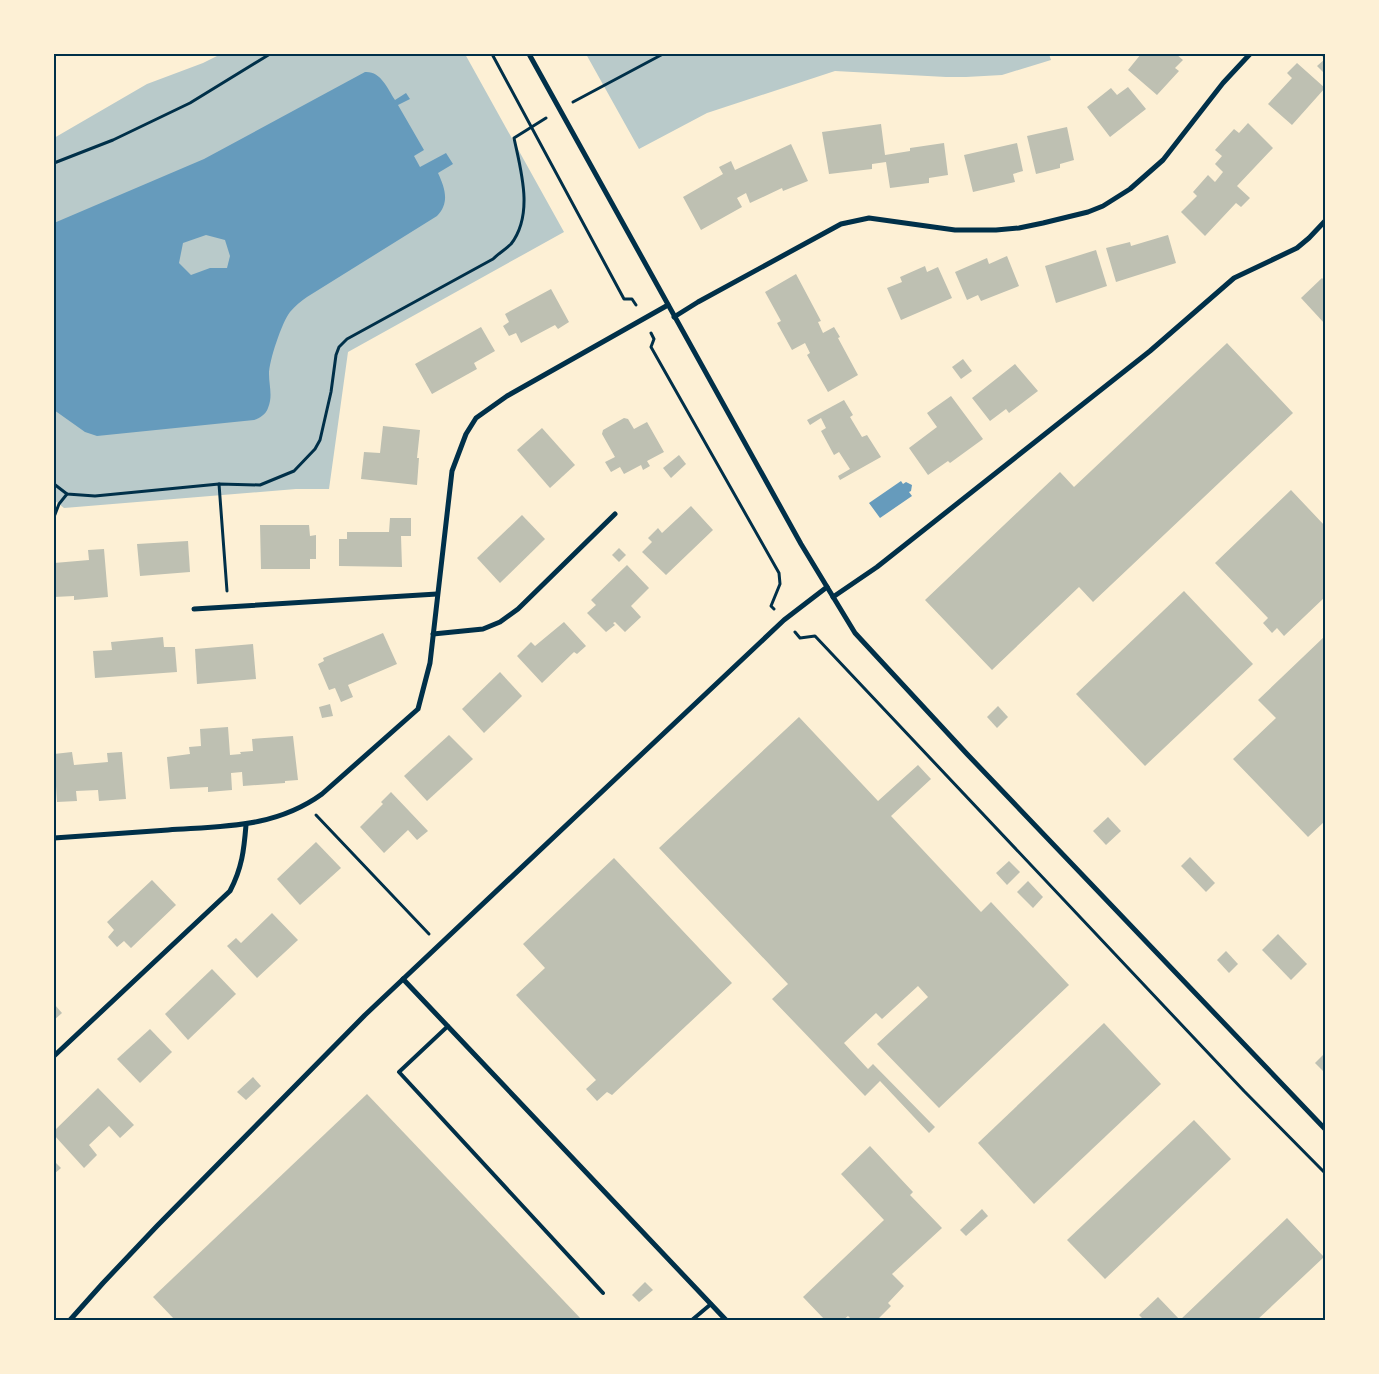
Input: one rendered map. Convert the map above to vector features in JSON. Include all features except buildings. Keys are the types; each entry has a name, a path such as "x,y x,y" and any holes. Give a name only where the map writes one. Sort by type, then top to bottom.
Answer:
{"street":[{"path":"529,54 801,544 855,633 967,754 1325,1128"},
{"path":"674,317 841,224 869,218 955,230 996,230 1043,223 1088,212 1103,206 1130,189 1164,160 1223,83 1250,54"},
{"path":"833,597 877,567 1142,358 1234,278 1297,248 1325,221"},
{"path":"54,838 246,825 278,817 306,805 322,794 418,709 430,663 452,471 466,434 476,418 507,396 668,305"},
{"path":"433,634 483,628 500,622 518,609 615,514"},
{"path":"70,1320 102,1283 249,1131 365,1015 778,626 827,587"},
{"path":"194,609 437,594"},
{"path":"54,1056 230,892 239,875 243,859 246,825"},
{"path":"403,980 726,1320"}],"lane":[{"path":"448,1026 399,1072 603,1293"},
{"path":"692,1320 710,1304"}],"path":[{"path":"54,163 113,140 190,103 270,54"},
{"path":"54,484 67,494 95,496 219,484 260,485 294,471 316,449 320,440 339,347 347,339 493,259 510,244 523,216 524,183 514,138 560,110 663,54"},
{"path":"219,484 228,607"},
{"path":"54,517 59,504 67,494"},
{"path":"306,805 440,945"}],"shaded area":[{"path":"221,54 465,54 564,232 348,352 329,489 296,489 64,508 54,500 54,138 147,84 203,63"},
{"path":"586,54 1049,54 1051,60 1002,75 966,77 835,71 707,113 639,149"}],"water":[{"path":"365,72 371,72 379,77 395,100 406,93 410,99 398,105 424,150 414,156 420,167 446,153 453,164 438,173 443,184 445,201 437,216 307,297 290,312 280,333 271,360 269,374 270,399 263,416 254,420 97,436 85,432 54,410 54,223 204,159","holes":["206,235 225,240 230,256 227,268 210,268 191,275 179,263 183,243"]},
{"path":"901,481 903,484 906,482 912,485 909,492 912,496 880,518 869,503"}]}
